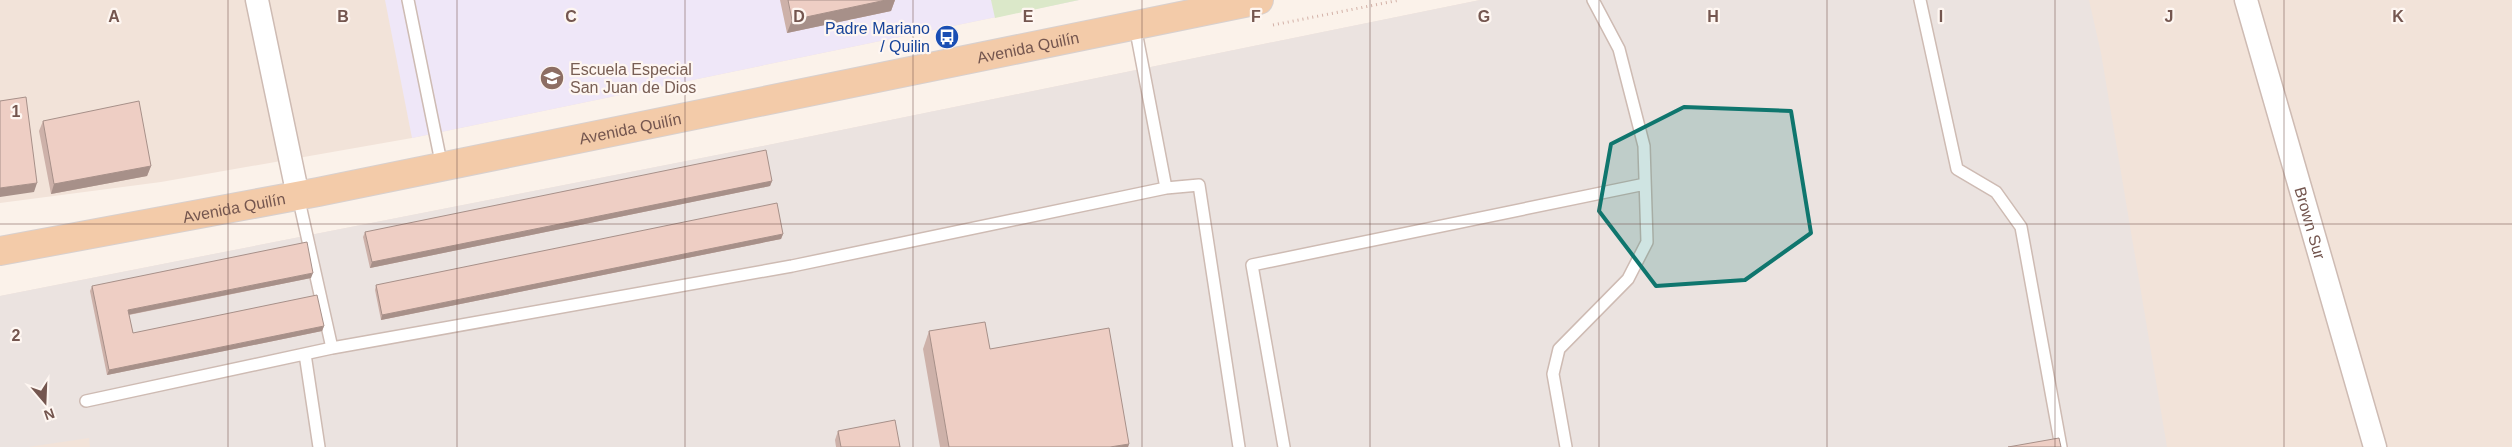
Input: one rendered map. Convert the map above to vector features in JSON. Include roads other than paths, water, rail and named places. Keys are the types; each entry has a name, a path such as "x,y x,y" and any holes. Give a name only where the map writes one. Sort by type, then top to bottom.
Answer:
{"main road":[{"name":"Avenida Quilín","path":"0,251 298,196 1259,0"}],"street":[{"path":"257,0 298,196"},
{"name":"Brown Sur","path":"2246,0 2375,447"}],"lane":[{"path":"408,0 442,167"},
{"path":"1566,447 1553,374 1559,349 1628,279 1647,242 1644,146 1619,49 1593,0"},
{"path":"1920,0 1957,169 1996,192 2021,227 2061,447"},
{"path":"1135,26 1166,188"},
{"path":"1284,447 1252,265 1645,184"},
{"path":"86,401 332,348 792,266 1166,188 1199,185 1239,447"},
{"path":"298,196 332,348"},
{"path":"304,354 319,447"}],"place":[{"name":"Padre Mariano / Quilin","path":"947,37"},
{"name":"Escuela Especial San Juan de Dios","path":"552,78"}]}
